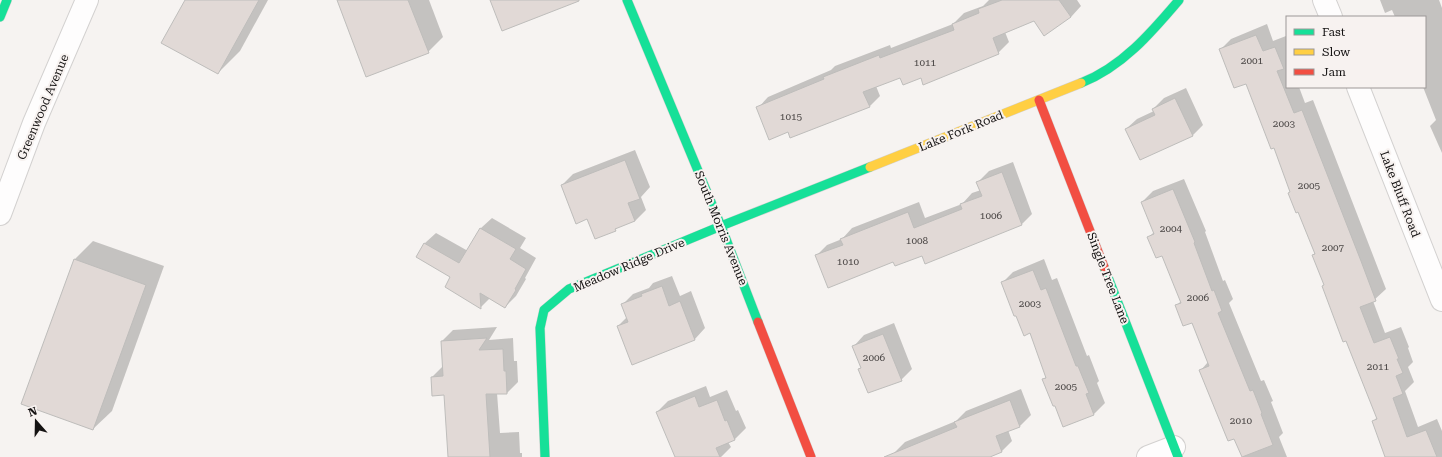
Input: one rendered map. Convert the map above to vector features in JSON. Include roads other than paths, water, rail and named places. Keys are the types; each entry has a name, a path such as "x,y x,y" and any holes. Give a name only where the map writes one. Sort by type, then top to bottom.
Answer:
{"main road":[{"path":"0,17 7,0"},
{"name":"South Morris Avenue","path":"627,0 721,226 811,457"},
{"name":"Lake Fork Road","path":"721,226 1089,80 1108,69 1143,42 1179,0"},
{"name":"Single Tree Lane","path":"1039,100 1176,452"},
{"name":"Meadow Ridge Drive","path":"545,457 540,328 544,310 574,287 721,226"}],"street":[{"name":"Greenwood Avenue","path":"0,214 34,123 87,0"},
{"path":"1324,0 1331,16"},
{"name":"Lake Bluff Road","path":"1358,88 1442,300"},
{"path":"1148,457 1176,452"}]}
